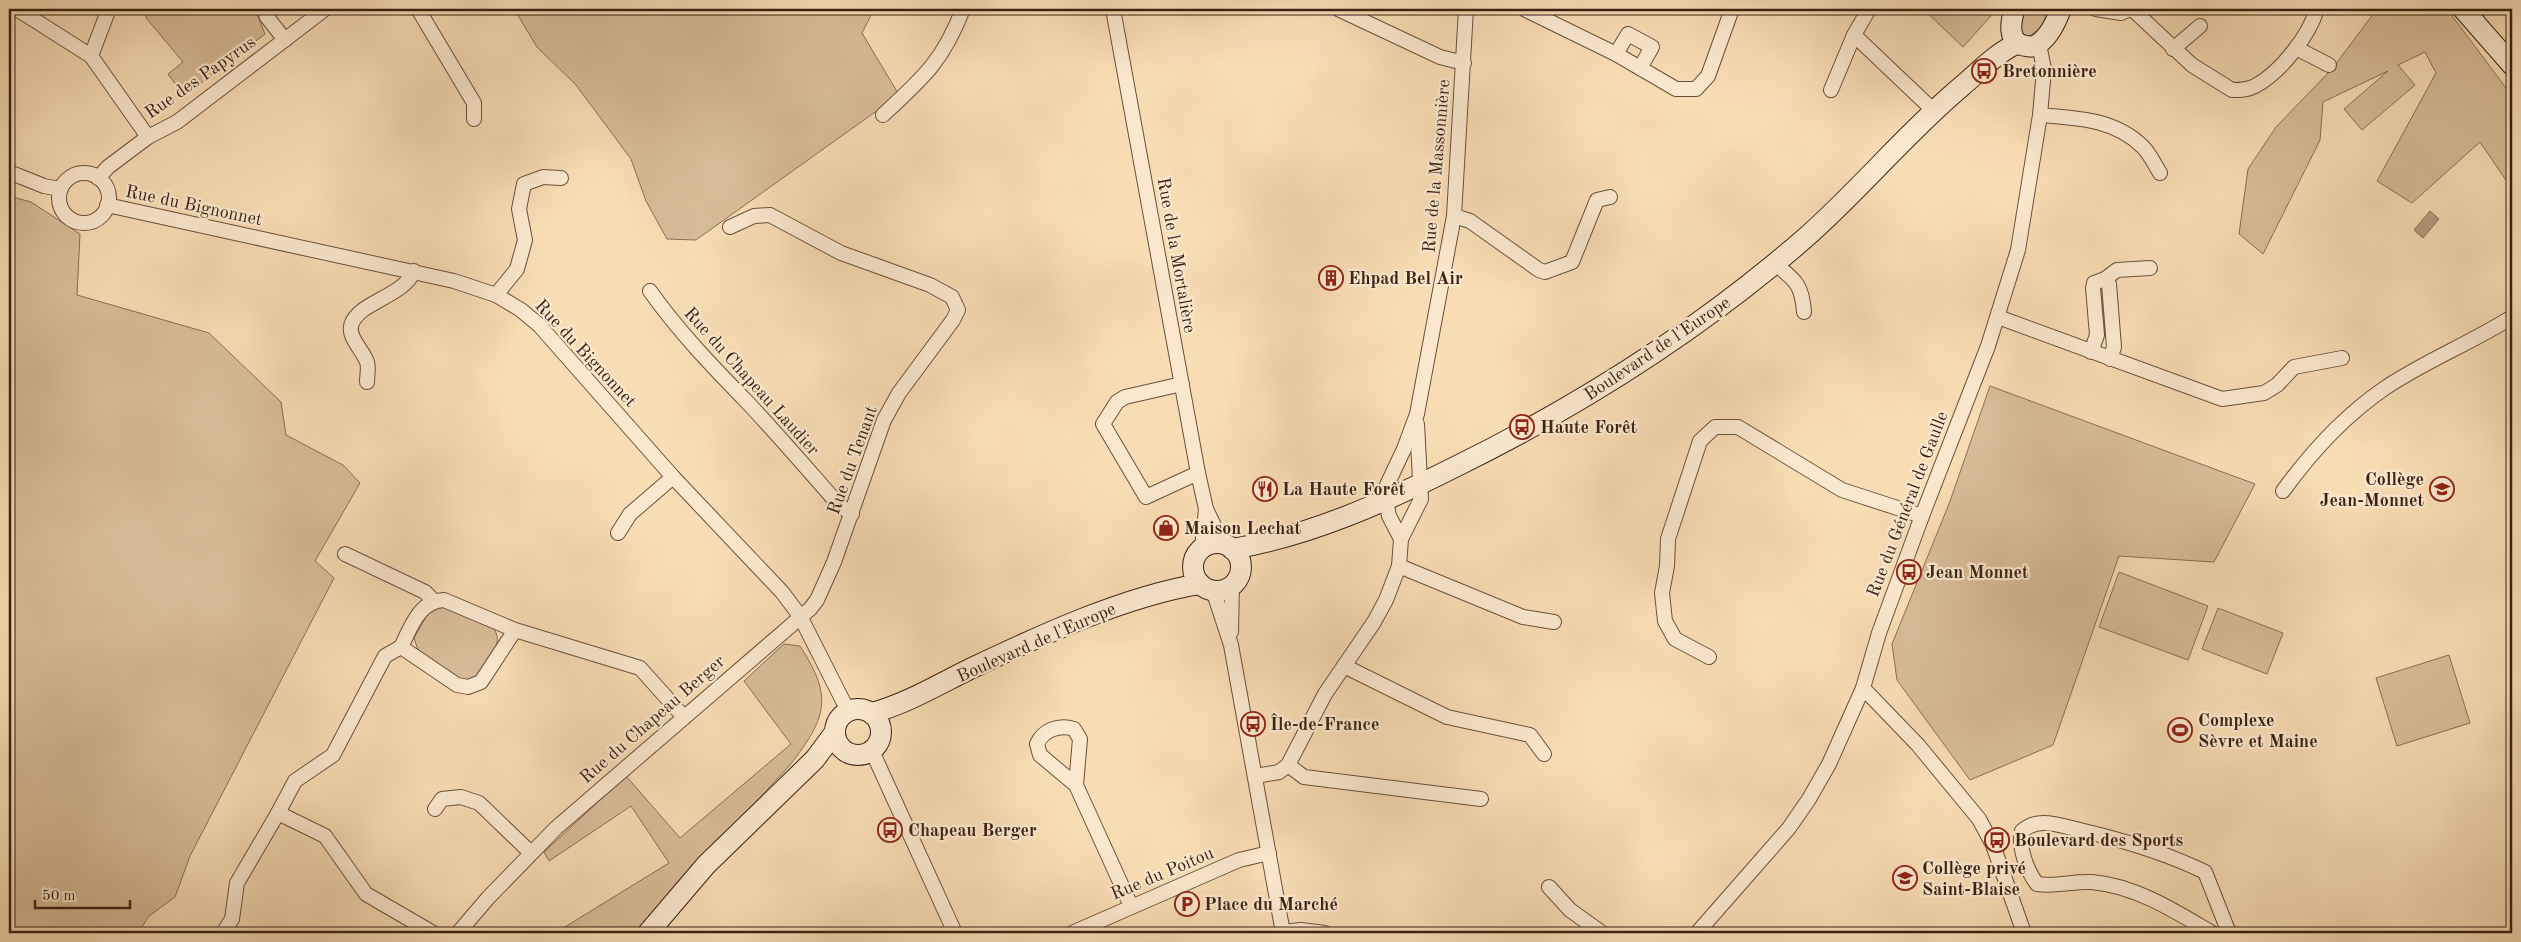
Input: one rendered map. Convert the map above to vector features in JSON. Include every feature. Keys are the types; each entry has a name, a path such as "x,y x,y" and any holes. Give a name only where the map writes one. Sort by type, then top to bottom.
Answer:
{"street":[{"path":"17,9 91,56 148,137"},
{"path":"91,56 106,14 106,9"},
{"path":"264,9 267,17 285,40"},
{"name":"Rue des Papyrus","path":"98,178 108,167 148,137 177,122 325,9"},
{"path":"418,9 474,103 474,119"},
{"path":"883,115 926,76 947,46 963,9"},
{"name":"Rue de la Mortalière","path":"1113,9 1198,473 1206,509 1227,546"},
{"path":"1338,9 1440,56 1464,63"},
{"name":"Rue de la Massonnière","path":"1386,500 1390,479 1417,414 1454,216 1466,9"},
{"path":"1524,9 1616,54 1676,89 1696,89 1708,76 1732,9"},
{"path":"1831,90 1854,34 1868,9"},
{"path":"2013,16 2013,36 2018,43 2029,47 2039,44 2053,27 2061,9"},
{"path":"2096,9 2121,13 2131,9 2198,70 2232,90 2255,86 2277,69 2296,48 2310,27 2317,9"},
{"path":"2463,9 2512,65"},
{"name":"Boulevard de l'Europe","path":"1950,95 2013,16"},
{"path":"2173,49 2200,26"},
{"path":"1616,54 1628,34 1652,46 1640,68"},
{"path":"1854,34 1934,111"},
{"name":"Boulevard de l'Europe","path":"1236,576 1263,550 1286,537 1386,500 1422,484 1524,433 1622,376 1695,325 1804,239 1950,95 2004,50 2018,43"},
{"name":"Rue du Général de Gaulle","path":"1697,933 1789,828 1809,799 1829,764 1863,688 1879,632 1998,317 2020,242 2040,115 2044,69 2039,44"},
{"path":"2296,48 2329,65"},
{"path":"2040,115 2098,121 2118,128 2143,148 2160,173"},
{"path":"9,172 44,186 60,189"},
{"path":"84,173 98,178 107,190 107,205 98,218 83,222 75,221 68,217 60,204 60,189 70,177 76,174 84,173"},
{"path":"496,295 517,269 525,240 518,209 524,184 543,177 561,178"},
{"path":"1454,216 1470,221 1539,270 1545,272 1572,262 1597,200 1610,197"},
{"name":"Rue du Bignonnet","path":"107,205 414,271 496,295 521,310 539,325 673,477 782,592 800,616 848,711"},
{"name":"Rue du Tenant","path":"730,227 754,216 770,215 841,253 930,285 952,297 958,310 953,320 899,394 884,420 852,514 816,600 806,613 800,616"},
{"path":"1774,263 1797,282 1802,290 1804,312"},
{"path":"2091,352 2097,335 2094,283 2105,279 2117,270 2150,268"},
{"path":"367,382 368,364 351,334 351,323 359,313 395,292 411,278 414,271"},
{"path":"2105,279 2109,284 2114,347 2110,359"},
{"name":"Rue du Chapeau Laudier","path":"650,291 669,318 711,366 749,404 839,505 852,514"},
{"path":"1998,317 2222,399 2264,393 2277,385 2294,368 2342,358"},
{"path":"2283,491 2329,434 2358,408 2405,376 2512,317"},
{"path":"1182,384 1125,397 1117,402 1103,424 1146,498 1198,473"},
{"name":"Rue de la Massonnière","path":"1401,539 1422,499 1422,484 1417,450 1417,414"},
{"path":"1709,657 1675,638 1665,621 1662,594 1667,566 1668,539 1700,440 1711,430 1726,426 1738,427 1842,490 1922,516"},
{"path":"618,533 630,514 673,477"},
{"path":"1256,776 1279,772 1288,765 1325,694 1374,622 1386,600 1399,566 1401,539 1389,516 1386,500"},
{"name":"Rue de la Mortalière","path":"1198,555 1206,509"},
{"name":"Boulevard de l'Europe","path":"1227,546 1286,537"},
{"path":"1231,645 1236,576 1240,560 1227,546 1212,544 1198,555 1193,570 1206,587 1231,645 1283,933 1301,930 1325,933"},
{"path":"345,554 425,592 433,600"},
{"name":"Boulevard de l'Europe","path":"1143,596 1149,589 1174,577 1198,555"},
{"path":"1399,566 1523,617 1554,622"},
{"path":"1206,587 1226,589 1236,576"},
{"name":"Boulevard de l'Europe","path":"877,722 930,691 1010,650 1143,596 1206,587"},
{"path":"223,933 232,920 237,883 278,814 295,781 333,755 385,656 401,647 423,606 433,600 444,600 515,630 640,668 683,716"},
{"name":"Rue du Chapeau Berger","path":"458,933 556,828 800,616"},
{"path":"401,647 457,685 468,688 481,682 515,630"},
{"path":"1344,666 1448,717 1530,735 1544,754"},
{"path":"1863,688 1922,749 1984,825 2024,933"},
{"path":"648,933 706,865 815,759 835,732 838,722 848,711 860,709 877,722 878,744 872,750 860,755 852,754 842,748 835,732"},
{"path":"872,750 955,933"},
{"path":"773,800 790,791 830,762 852,754"},
{"path":"1288,765 1304,777 1481,798"},
{"path":"1076,785 1131,906"},
{"path":"435,810 442,799 461,797 479,803 532,853"},
{"path":"278,814 325,836 366,894 433,933"},
{"path":"2212,933 2156,902 2118,887 2084,882 2038,884 2031,875 2019,839 2022,830 2029,825 2055,824 2126,841 2181,860 2205,872 2229,933"},
{"name":"Rue du Poitou","path":"1072,933 1239,860 1269,853"},
{"path":"1549,887 1570,910 1602,933"}],"shaded area":[{"path":"143,9 255,9 265,34 184,96 168,74 183,62 147,19"},
{"path":"514,9 874,9 862,33 899,95 696,240 667,239 646,201 631,159 576,85 537,47"},
{"path":"1923,9 1997,9 1963,47"},
{"path":"2027,9 2050,9 2041,27 2029,37 2023,34 2020,24"},
{"path":"2377,9 2447,9 2512,96 2512,189 2480,142 2412,203 2377,181 2436,73 2425,52 2398,65 2415,85 2362,130 2344,109 2388,71 2323,102 2320,140 2263,254 2239,234 2248,169 2276,127 2332,69"},
{"path":"9,196 31,202 80,234 77,295 209,333 281,402 286,435 343,465 360,483 315,561 334,578 190,856 175,897 149,916 138,933 9,933"},
{"path":"2430,211 2439,219 2423,238 2414,230"},
{"path":"1990,386 2255,484 2214,562 2119,556 2053,745 1970,780 1897,680 1892,644 1949,504"},
{"path":"2119,572 2208,606 2188,660 2099,627"},
{"path":"437,605 448,605 494,629 497,635 496,648 477,678 467,681 460,679 419,653 414,638 430,610"},
{"path":"2218,608 2283,633 2267,674 2202,649"},
{"path":"784,644 800,646 818,680 821,694 821,707 812,734 790,765 636,933 563,933 560,930 669,863 631,806 549,861 544,852 626,776 680,838 791,744 744,681"},
{"path":"2449,655 2470,723 2397,746 2376,678"}],"place":[{"name":"Bretonnière","path":"1984,71"},
{"name":"Ehpad Bel Air","path":"1331,278"},
{"name":"Haute Forêt","path":"1522,427"},
{"name":"La Haute Forêt","path":"1265,489"},
{"name":"Collège Jean-Monnet","path":"2442,489"},
{"name":"Maison Lechat","path":"1166,528"},
{"name":"Jean Monnet","path":"1909,572"},
{"name":"Île-de-France","path":"1253,724"},
{"name":"Complexe Sèvre et Maine","path":"2180,730"},
{"name":"Chapeau Berger","path":"890,830"},
{"name":"Boulevard des Sports","path":"1997,840"},
{"name":"Collège privé Saint-Blaise","path":"1905,878"},
{"name":"Place du Marché","path":"1187,904"}]}
